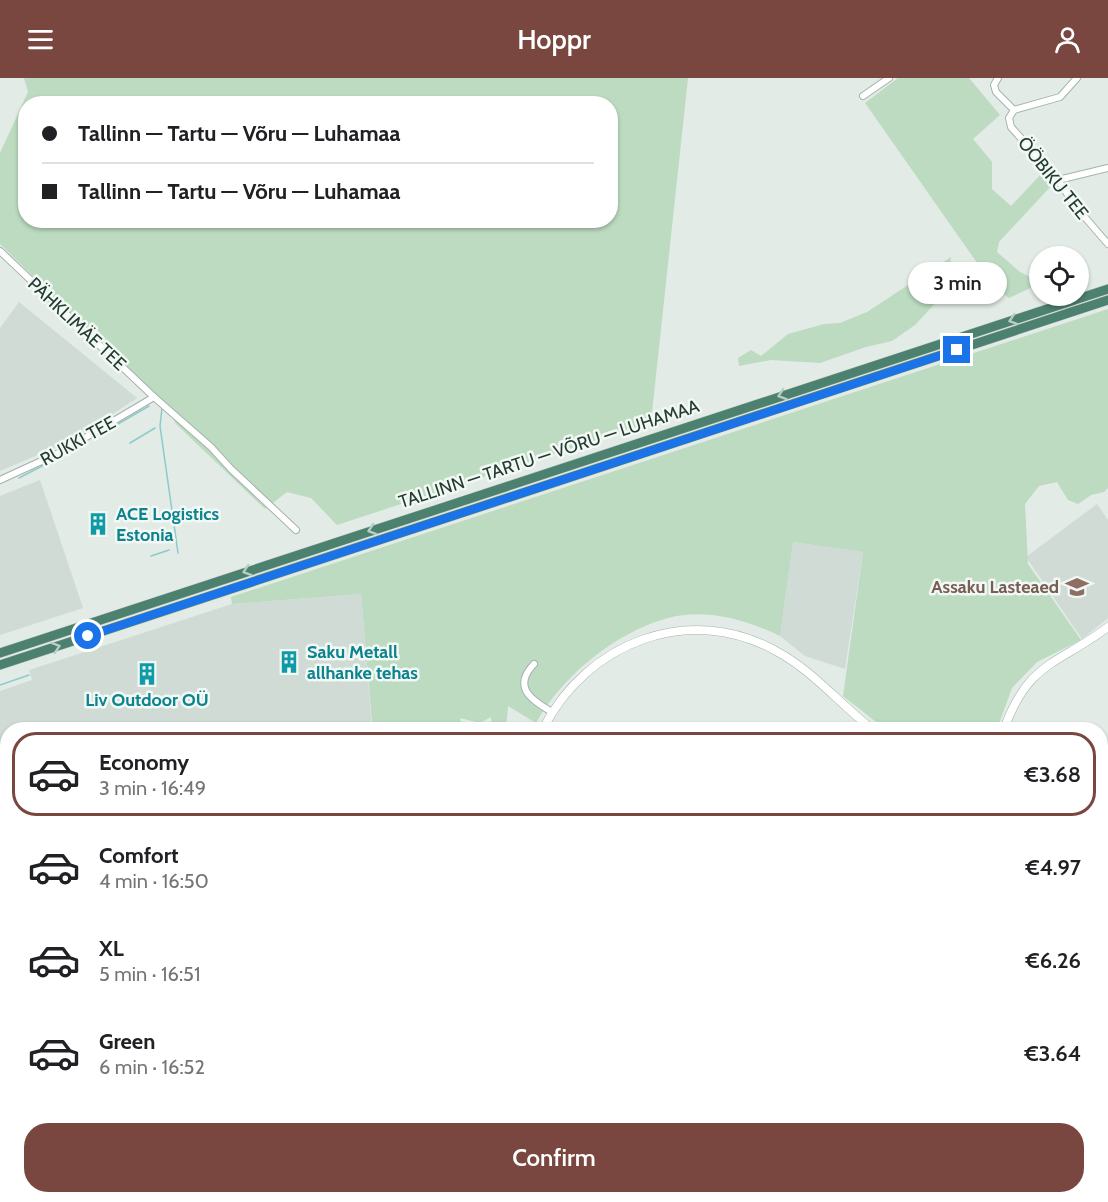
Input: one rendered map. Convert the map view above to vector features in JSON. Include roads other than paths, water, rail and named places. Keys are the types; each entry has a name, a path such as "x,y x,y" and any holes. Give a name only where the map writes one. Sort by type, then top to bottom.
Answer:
{"highway":[{"name":"TALLINN — TARTU — VÕRU — LUHAMAA","path":"0,653 1108,289"},
{"name":"TALLINN — TARTU — VÕRU — LUHAMAA","path":"0,665 1108,300"}],"street":[{"path":"863,96 889,78"},
{"path":"998,78 994,86 996,92 1014,110 1060,97 1077,78"},
{"name":"ÖÖBIKU TEE","path":"1014,110 1010,118 1011,127 1059,180 1076,207 1108,244"},
{"path":"1059,180 1108,168"},
{"name":"PÄHKLIMÄE TEE","path":"0,251 154,397 212,447 231,469 296,530"},
{"name":"RUKKI TEE","path":"0,480 61,452 154,397"},
{"path":"1007,722 1017,696 1035,674 1108,627"},
{"path":"547,722 572,685 609,654 652,636 714,632 756,641 786,657 864,722"},
{"path":"534,664 525,677 526,693 531,699 552,712"}],"waterway":[{"path":"99,435 149,406"},
{"path":"162,408 160,426 178,553"},
{"path":"130,443 155,428"},
{"path":"19,478 82,445"},
{"path":"151,556 169,550"},
{"path":"0,685 29,675"}],"place":[{"name":"ACE Logistics Estonia","path":"98,524"},
{"name":"Assaku Lasteaed","path":"1077,587"},
{"name":"Saku Metall allhanke tehas","path":"289,662"},
{"name":"Liv Outdoor OÜ","path":"147,674"}]}
